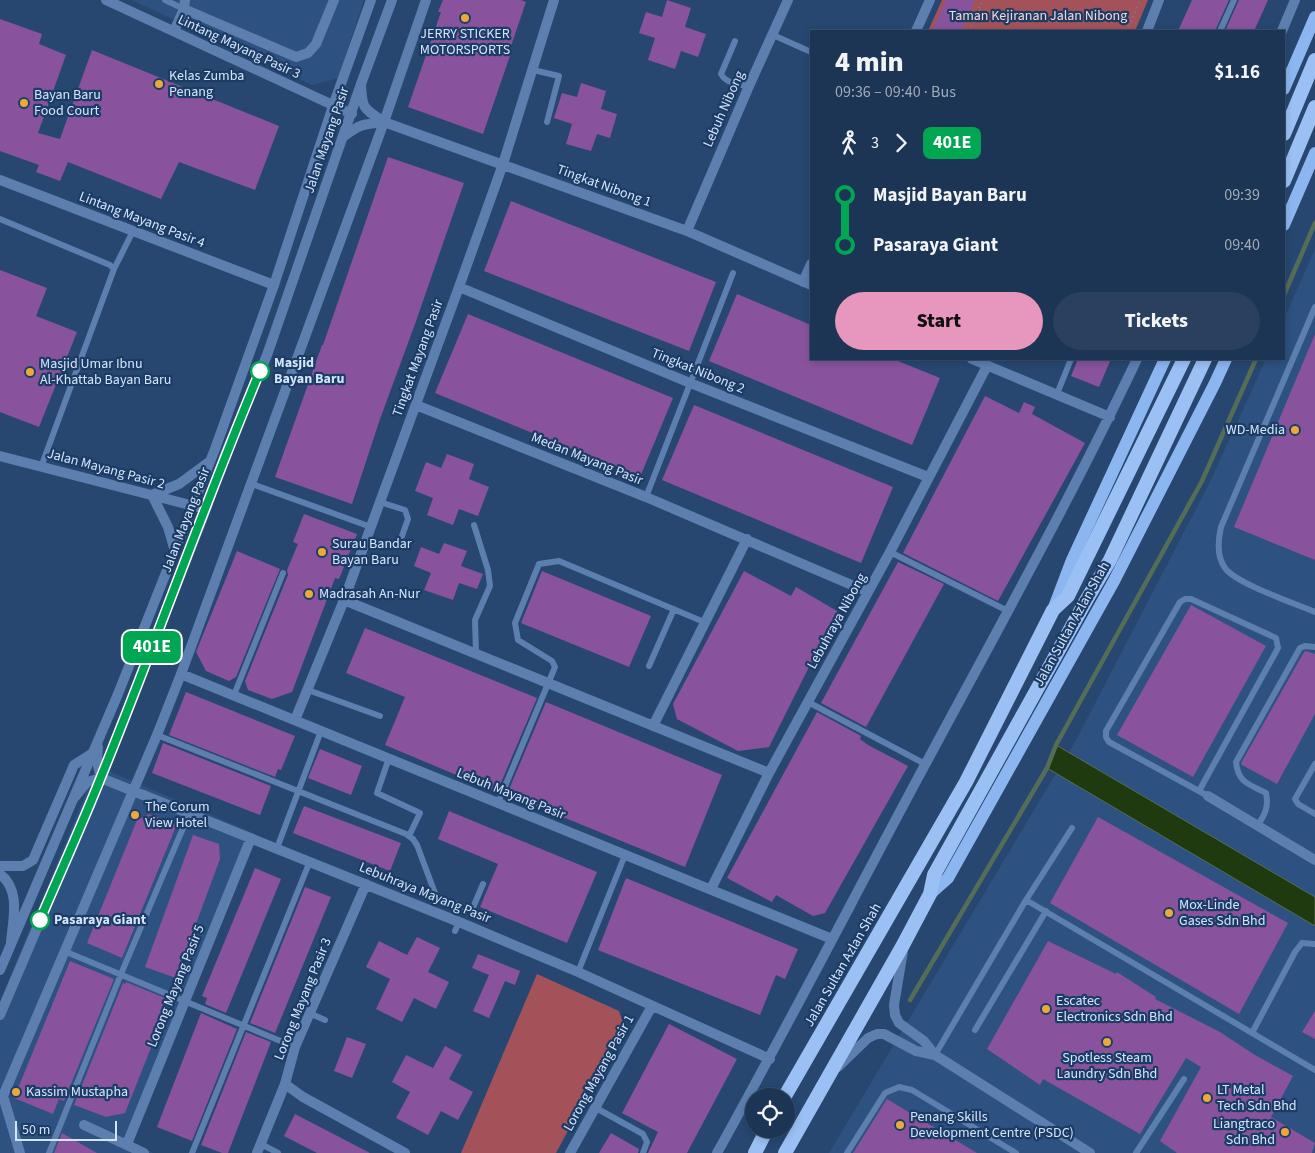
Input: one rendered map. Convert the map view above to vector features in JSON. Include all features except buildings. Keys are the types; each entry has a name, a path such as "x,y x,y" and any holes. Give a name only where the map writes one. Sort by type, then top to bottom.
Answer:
{"highway":[{"path":"1285,132 1315,60"},
{"path":"1285,179 1315,107"},
{"name":"Jalan Sultan Azlan Shah","path":"790,1088 966,782 1053,610 1068,596 1184,360"},
{"name":"Jalan Sultan Azlan Shah","path":"785,1153 904,945 930,894 934,875 1110,560 1204,360"},
{"path":"755,1153 762,1138"}],"main road":[{"path":"1285,86 1315,17"},
{"path":"1285,223 1315,153"},
{"name":"Jalan Sultan Azlan Shah","path":"1053,610 1072,560 1165,360"},
{"name":"Jalan Sultan Azlan Shah","path":"930,894 948,878 1114,581 1226,360"}],"street":[{"name":"Lintang Mayang Pasir 3","path":"106,0 352,114"},
{"path":"174,31 185,5 296,57 308,53 316,44 334,0"},
{"name":"Jalan Mayang Pasir","path":"0,970 93,753 210,462 274,285 333,106 371,0"},
{"name":"Jalan Mayang Pasir","path":"0,1015 101,778 206,509 225,455 268,355 361,84 392,0"},
{"path":"20,1153 4,1096 181,674 384,122 426,0"},
{"name":"Tingkat Mayang Pasir","path":"296,720 344,600 459,288 503,164 554,0"},
{"name":"Lebuh Nibong","path":"687,231 748,86 788,0"},
{"path":"916,30 930,0"},
{"path":"1147,30 1159,0"},
{"path":"1282,30 1296,0"},
{"path":"361,84 362,104 365,109 384,122"},
{"path":"344,137 362,124 384,122"},
{"name":"Tingkat Nibong 1","path":"384,122 687,231 807,283"},
{"name":"Lintang Mayang Pasir 4","path":"0,180 274,285"},
{"path":"807,283 810,269"},
{"name":"Tingkat Nibong 2","path":"459,288 690,383 928,477"},
{"path":"974,360 1110,417"},
{"path":"717,1153 770,1058 1008,611 1110,417 1138,360"},
{"name":"Lebuhraya Nibong","path":"711,890 769,773 890,552 987,366"},
{"name":"Medan Mayang Pasir","path":"416,405 646,497 868,592"},
{"name":"Jalan Mayang Pasir 2","path":"0,456 206,509"},
{"path":"175,551 168,527 152,496 179,484 210,462"},
{"path":"653,726 747,539"},
{"path":"344,600 769,773"},
{"name":"Lebuh Mayang Pasir","path":"181,674 832,939"},
{"path":"72,802 87,782 101,778 97,761 99,738"},
{"path":"0,866 10,868 23,866 33,860 74,765 93,753"},
{"name":"Lebuhraya Mayang Pasir","path":"101,778 366,884 457,927 578,972 770,1058"},
{"path":"1203,794 1314,857"},
{"name":"Lorong Mayang Pasir 5","path":"127,1144 251,838"},
{"path":"0,874 5,877 15,902 10,945"},
{"name":"Lorong Mayang Pasir 3","path":"259,1148 285,1084 295,1047 366,884"},
{"path":"904,945 894,1006 895,1015 899,1023 924,1041 935,1055 1086,1152"},
{"name":"Lorong Mayang Pasir 1","path":"570,1153 652,1006"},
{"path":"829,1076 868,1038 877,1034 884,1034 916,1051 935,1055"},
{"path":"285,1084 302,1097 405,1153"},
{"path":"84,1125 144,1153"}],"lane":[{"path":"165,0 185,5"},
{"path":"1220,30 1234,0"},
{"path":"773,35 810,52"},
{"path":"734,41 721,74 724,79 730,82 748,86"},
{"path":"532,70 559,76 547,122"},
{"path":"0,219 110,265 114,269"},
{"path":"41,467 114,269 133,231"},
{"path":"646,497 733,273"},
{"path":"1315,308 1221,527 1218,539 1224,568 1235,578 1315,612"},
{"path":"1057,394 1071,360"},
{"path":"252,484 371,527"},
{"path":"380,502 405,510 408,519 402,536"},
{"path":"474,525 488,570 490,586 475,620 476,654"},
{"path":"890,552 1008,611"},
{"path":"498,803 555,667 552,661 518,640 515,623 539,564 559,561 704,622"},
{"path":"234,695 283,573"},
{"path":"1185,599 1191,599 1276,638 1278,648 1203,794 1109,742 1106,737 1106,731 1111,722 1180,602 1185,599"},
{"path":"650,666 674,610"},
{"path":"1258,825 1267,812 1266,793 1244,782 1237,774 1236,762 1300,648 1305,646 1315,647"},
{"path":"308,690 380,716"},
{"path":"808,702 925,764"},
{"path":"276,848 321,731"},
{"path":"157,735 409,836 417,845 436,896 472,910 482,884"},
{"path":"389,758 377,793 420,813 409,836"},
{"path":"1315,764 1296,800 1298,804 1315,814"},
{"path":"49,1153 121,974 189,814"},
{"path":"935,1055 1026,900 1072,828"},
{"path":"578,972 625,854"},
{"path":"192,1153 310,861"},
{"path":"1026,900 1315,1070"},
{"path":"975,1030 1046,911"},
{"path":"1252,1033 1302,942 1315,944"},
{"path":"64,951 295,1047"},
{"path":"309,1013 325,1020"},
{"path":"1136,1153 1184,1079"},
{"path":"847,1153 885,1093 899,1087 912,1090 1016,1153"},
{"path":"596,1108 643,1134 647,1142 643,1153"},
{"path":"259,1148 278,1153"}],"path":[{"path":"969,30 982,0"},
{"path":"1127,30 1140,0"}],"shaded area":[{"path":"132,0 364,0 338,78 312,85"},
{"path":"1315,249 1315,1153 829,1153 1076,740 1210,482 1266,360 1285,360 1285,317"},
{"path":"1056,745 1315,897 1315,926 1047,768"},
{"path":"97,766 251,832 126,1138 153,1153 0,1153 0,1001"}],"green space":[{"name":"Taman Kejiranan Jalan Nibong","path":"942,0 1148,0 1135,30 928,30"},
{"path":"537,974 619,1011 624,1026 556,1153 461,1153"}],"waterway":[{"path":"1285,293 1315,223"},
{"path":"910,1000 1047,768 1056,745 1202,481 1256,360"}],"bus line":[{"name":"401E","path":"40,920 101,778 206,509 225,455 260,371"}],"place":[{"name":"JERRY STICKER MOTORSPORTS","path":"465,18"},
{"name":"Kelas Zumba Penang","path":"159,84"},
{"name":"Bayan Baru Food Court","path":"24,103"},
{"name":"Masjid Bayan Baru","path":"260,371"},
{"name":"Masjid Umar Ibnu Al-Khattab Bayan Baru","path":"30,372"},
{"name":"WD-Media","path":"1295,430"},
{"name":"Surau Bandar Bayan Baru","path":"322,552"},
{"name":"Madrasah An-Nur","path":"309,594"},
{"name":"The Corum View Hotel","path":"135,815"},
{"name":"Mox-Linde Gases Sdn Bhd","path":"1169,913"},
{"name":"Pasaraya Giant","path":"40,920"},
{"name":"Escatec Electronics Sdn Bhd","path":"1046,1009"},
{"name":"Spotless Steam Laundry Sdn Bhd","path":"1107,1042"},
{"name":"Kassim Mustapha","path":"16,1092"},
{"name":"LT Metal Tech Sdn Bhd","path":"1207,1098"},
{"name":"Penang Skills Development Centre (PSDC)","path":"900,1125"},
{"name":"Liangtraco Sdn Bhd","path":"1285,1132"}]}
